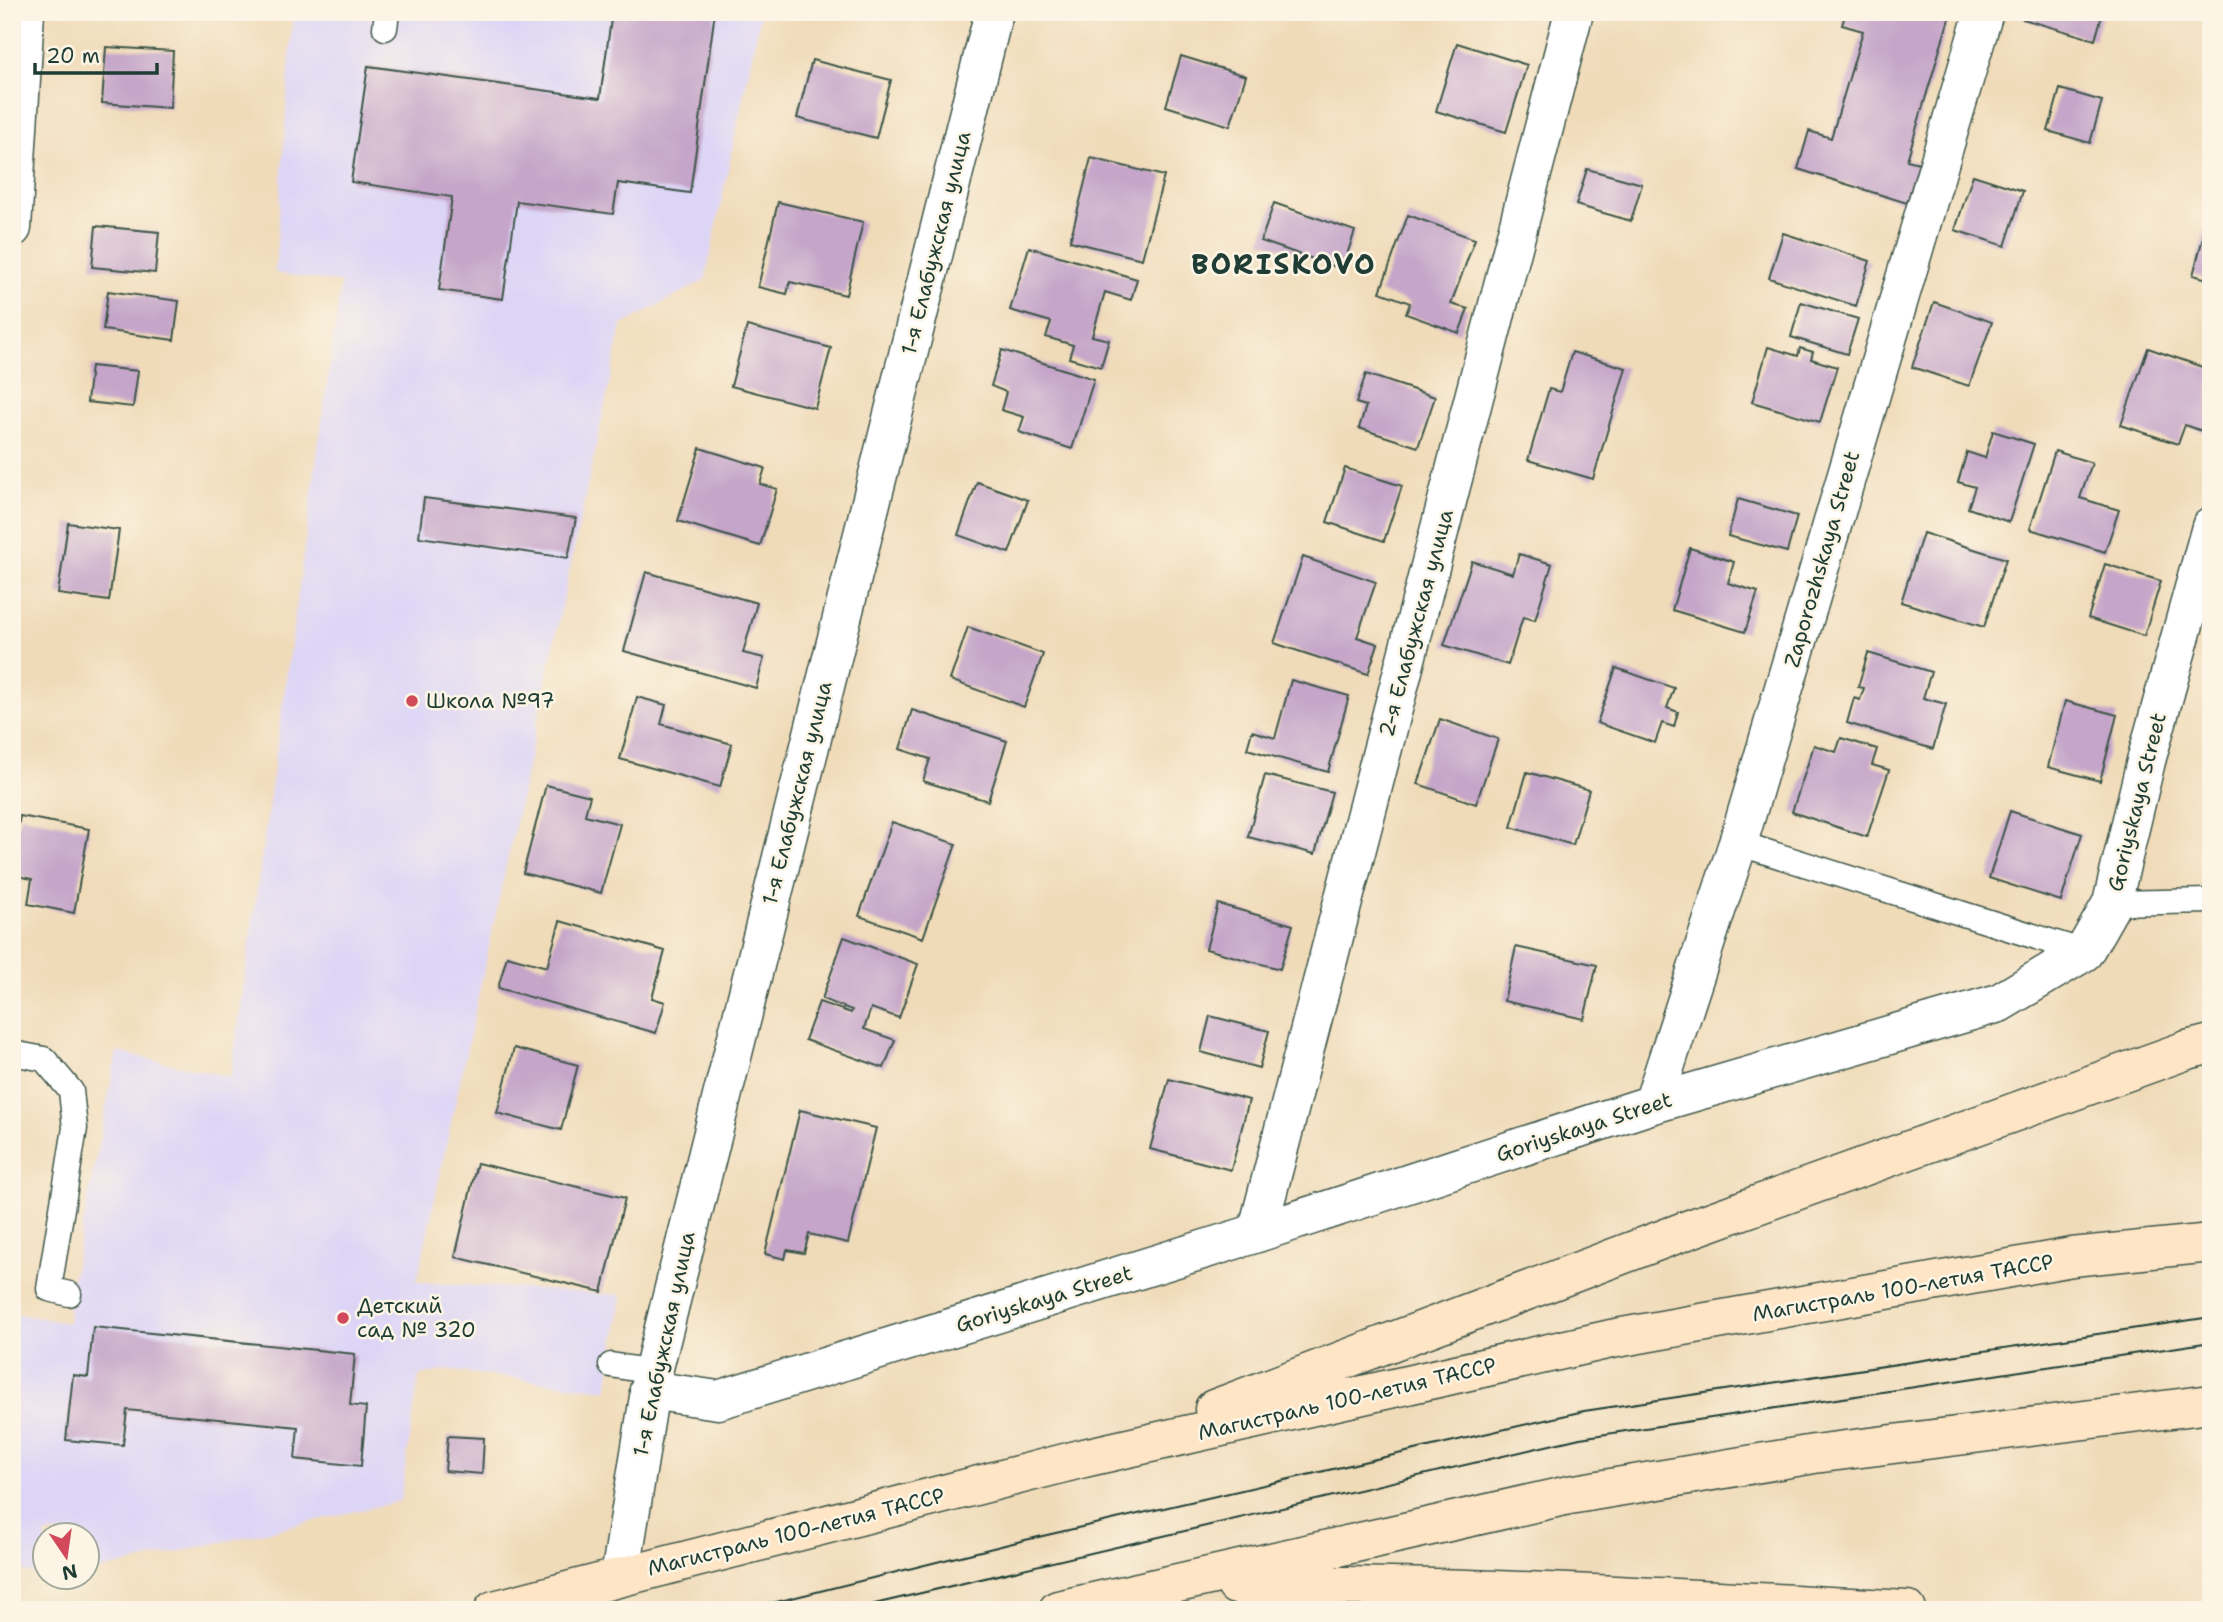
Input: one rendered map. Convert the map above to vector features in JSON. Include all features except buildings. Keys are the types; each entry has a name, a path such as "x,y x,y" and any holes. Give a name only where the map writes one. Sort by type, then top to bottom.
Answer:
{"main road":[{"path":"1084,1458 1690,1229 2187,1050 2211,1044"},
{"name":"Магистраль 100-летия ТАССР","path":"494,1610 1084,1458 1611,1339 2073,1257 2211,1243"},
{"path":"1058,1610 1569,1495 1815,1454 2211,1404"},
{"path":"1164,1585 1396,1585 1907,1610"}],"street":[{"path":"12,228 25,12"},
{"name":"1-я Елабужская улица","path":"620,1577 651,1381 994,12"},
{"name":"2-я Елабужская улица","path":"1257,1233 1574,12"},
{"name":"Zaporozhskaya Street","path":"1653,1104 1738,844 1984,12"},
{"name":"Goriyskaya Street","path":"651,1381 718,1400 1257,1233 1653,1104 1999,1003 2084,952 2112,903 2146,761 2211,527"}],"lane":[{"path":"1738,844 2084,952"},
{"path":"2112,903 2211,901"},
{"path":"12,1053 44,1059 71,1091 75,1129 49,1289 69,1294"},
{"path":"611,1365 651,1381"}],"shaded area":[{"name":"Школа №97","path":"293,12 761,12 705,280 622,325 417,1282 622,1295 607,1390 446,1370 419,1376 400,1501 102,1570 102,1520 32,1520 32,1574 12,1570 12,1313 68,1323 69,1294 117,1052 231,1077 341,283 275,273"}],"tram line":[{"path":"744,1610 1021,1541 1584,1411 2211,1317"},
{"path":"849,1610 1580,1438 2211,1342"}],"place":[{"name":"Школа №97","path":"412,701"},
{"name":"Детский сад № 320","path":"343,1318"}],"district":[{"name":"BORISKOVO","path":"1284,264"}]}
